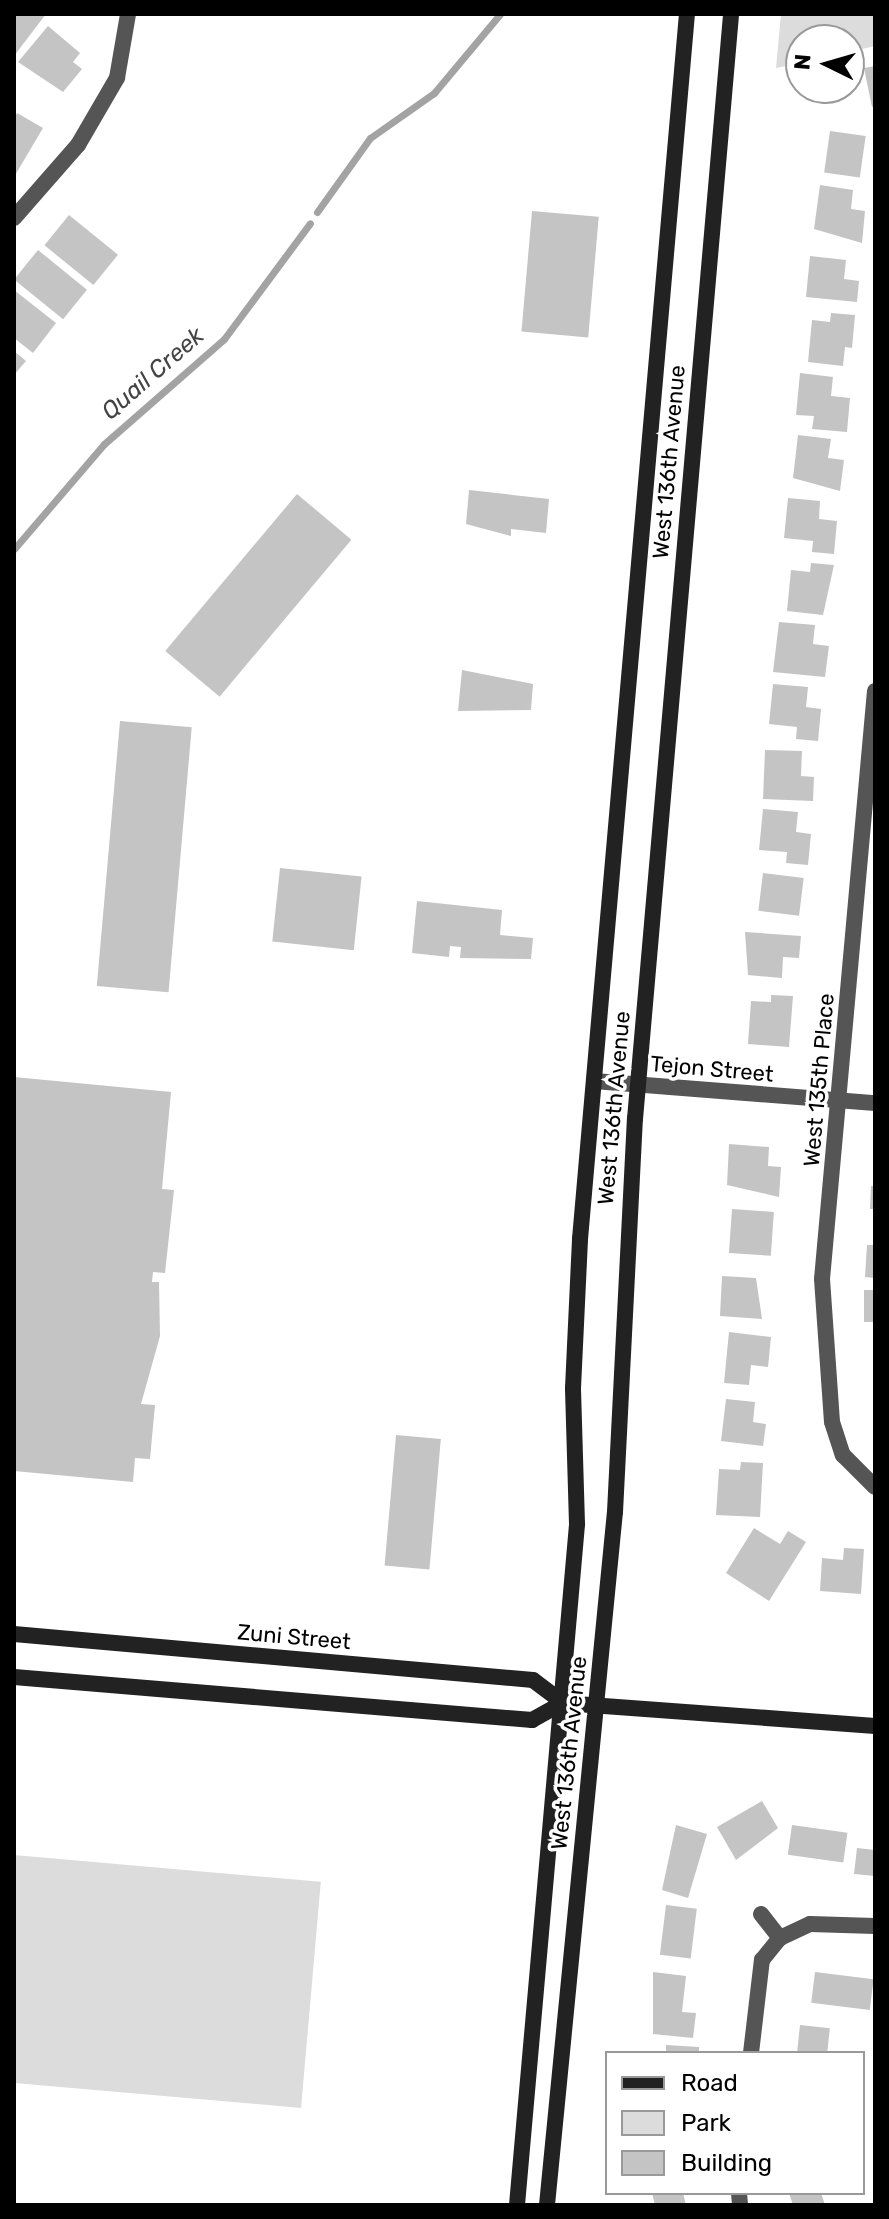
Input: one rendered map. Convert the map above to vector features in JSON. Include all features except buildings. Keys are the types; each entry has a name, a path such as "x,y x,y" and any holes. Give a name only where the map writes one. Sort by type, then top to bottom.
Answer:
{"main road":[{"name":"West 136th Avenue","path":"517,2205 577,1524 574,1318 687,14"},
{"name":"West 136th Avenue","path":"547,2205 615,1512 620,1314 731,14"},
{"name":"Zuni Street","path":"14,1634 533,1680 563,1703"},
{"path":"14,1677 532,1720 563,1703 875,1726"}],"street":[{"path":"14,218 78,145 117,78 128,14"},
{"name":"West 135th Place","path":"875,691 870,806 839,1101 823,1336 832,1422 853,1469 875,1487"},
{"name":"Tejon Street","path":"594,1081 875,1103"},
{"path":"761,1914 780,1938"},
{"path":"751,2051 762,1960 780,1938 810,1924 875,1926"}],"green space":[{"path":"781,14 875,14 875,46 865,48 865,24 785,24 785,66 776,68"},
{"path":"14,1855 321,1882 301,2108 14,2083"}],"waterway":[{"name":"Quail Creek","path":"317,212 370,138 434,93 500,14"},
{"name":"Quail Creek","path":"14,549 104,444 224,339 310,223"}]}
